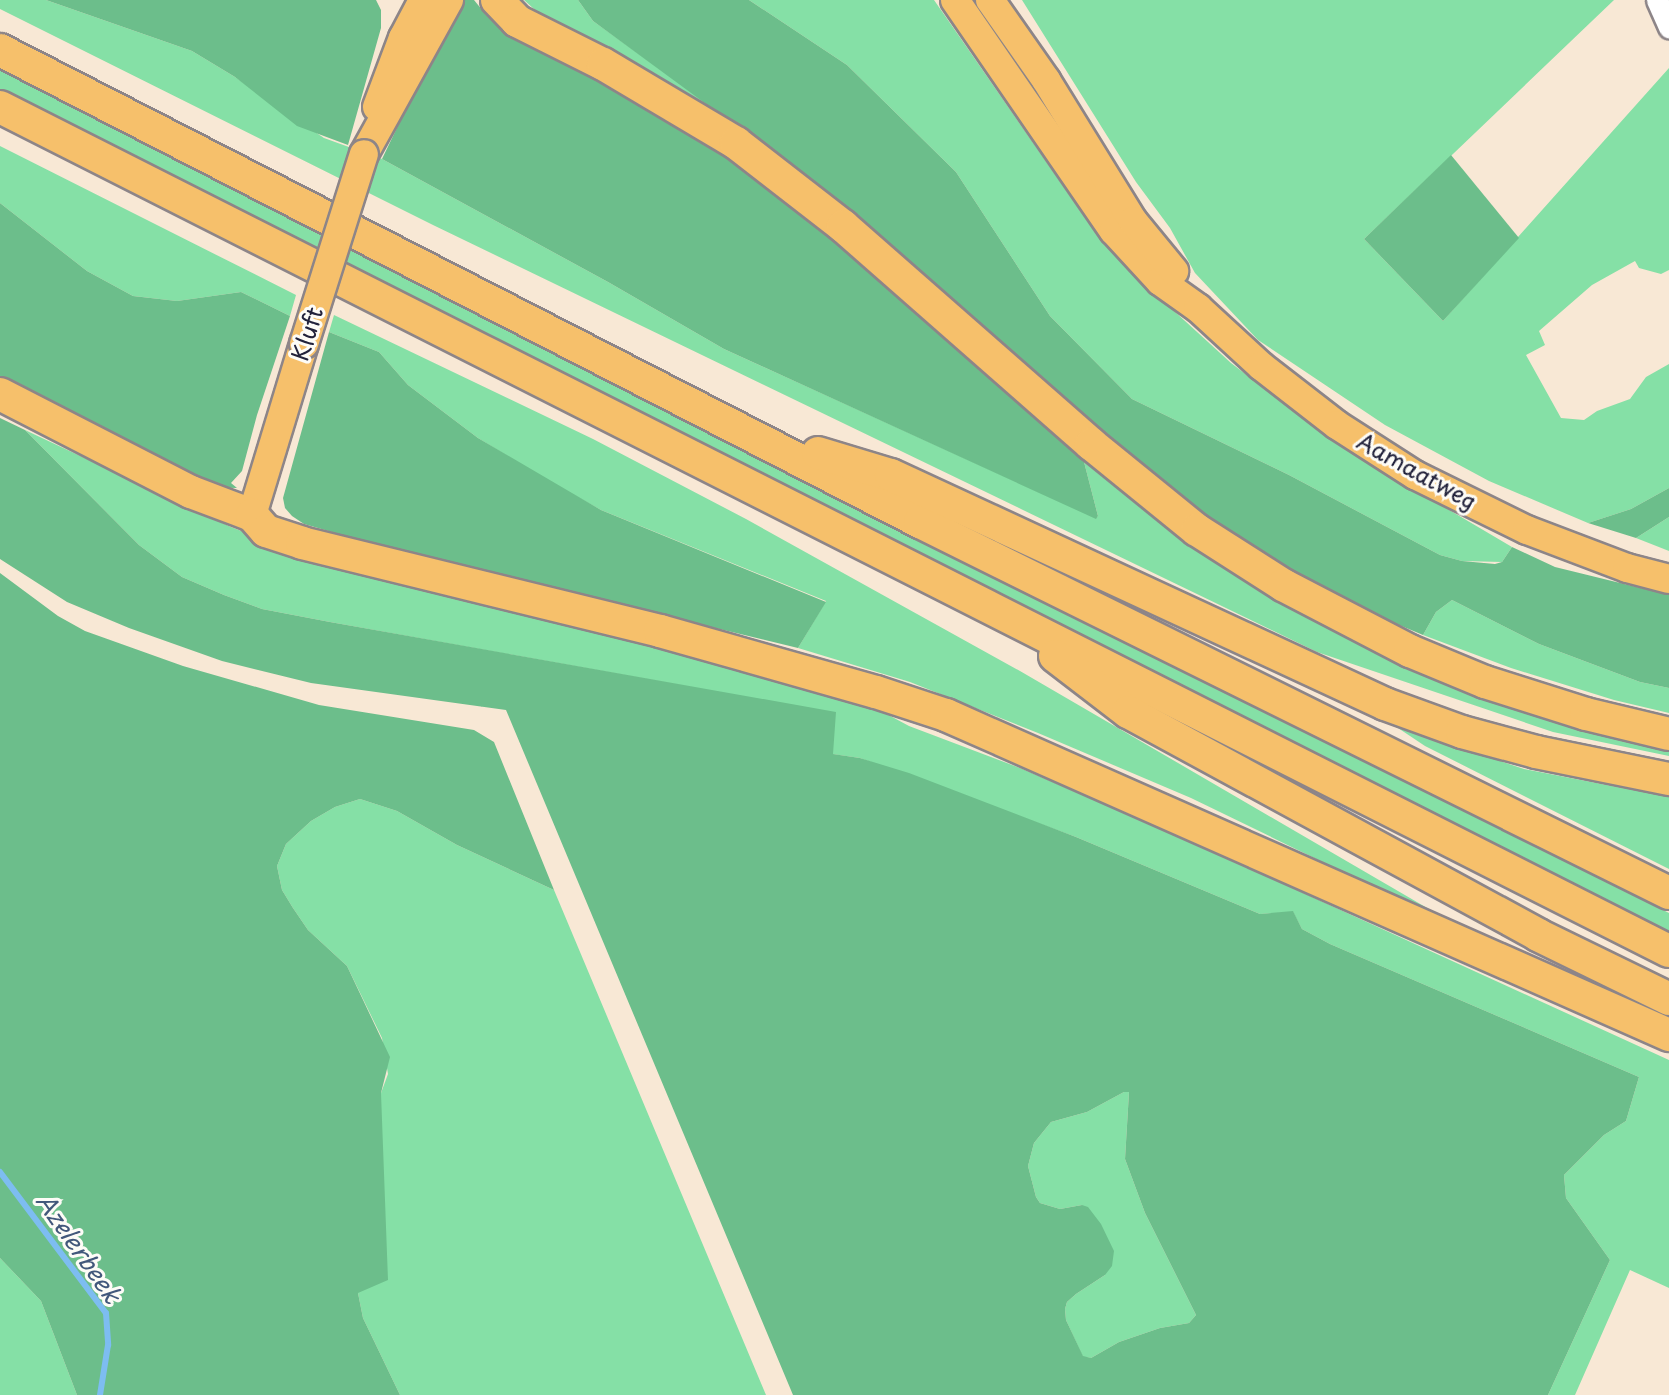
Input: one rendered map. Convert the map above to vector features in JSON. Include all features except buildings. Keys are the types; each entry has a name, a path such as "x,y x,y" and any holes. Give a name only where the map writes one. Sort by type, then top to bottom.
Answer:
{"highway":[{"path":"497,0 517,21 603,64 736,143 843,226 1091,444 1198,530 1283,586 1399,646 1485,682 1586,714 1669,734"},
{"path":"0,50 749,433 1669,893"},
{"path":"0,107 1669,951"},
{"path":"0,394 191,492 252,515 266,531 302,543 660,631 876,692 946,715 1669,1035"},
{"path":"749,433 891,475 1385,704 1462,732 1536,752 1669,779"},
{"path":"999,612 1128,712 1538,935 1669,999"}],"main road":[{"name":"Kluft","path":"252,515 364,154 380,94 423,0"},
{"name":"Kluft","path":"364,154 449,0"},
{"name":"Aamaatweg","path":"956,0 1114,232 1160,281 1198,308 1261,366 1337,425 1415,475 1527,530 1627,568 1669,579"},
{"name":"Aamaatweg","path":"990,0 1046,80 1133,221 1176,273 1198,308"}],"street":[{"path":"1657,0 1669,27"}],"green space":[{"path":"0,0 46,0 192,51 324,138 382,159 608,282 724,349 1096,518 1098,516 1083,458 1227,565 1669,739 1669,756 1553,732 1317,652 433,225 0,9"},
{"path":"46,0 376,0 381,10 381,28 348,145 297,126 235,77 192,51"},
{"path":"462,0 474,0 487,16 528,42 664,108 801,200 1083,458 1098,516 1096,519 724,349 608,282 382,159 443,32"},
{"path":"524,0 578,0 593,21 735,123 545,19"},
{"path":"578,0 749,0 847,65 956,172 1050,316 1132,399 1289,475 1440,555 1462,561 1495,564 1502,562 1512,547 1555,567 1669,595 1669,688 1640,682 1539,644 1452,600 1436,612 1423,635 1366,611 1275,563 1181,503 818,186 593,21"},
{"path":"749,0 934,0 1088,222 1127,268 1231,363 1339,445 1512,547 1502,562 1462,561 1440,555 1289,475 1132,399 1050,316 956,172 847,65"},
{"path":"1022,0 1614,0 1364,239 1443,321 1669,68 1669,270 1661,274 1639,268 1635,261 1592,285 1539,331 1545,345 1526,355 1561,418 1584,420 1597,411 1630,399 1646,377 1669,364 1669,488 1631,509 1588,523 1489,481 1385,425 1258,340 1195,273 1170,228 1136,182"},
{"path":"0,67 1669,913 1669,938 0,97"},
{"path":"0,146 296,295 290,316 241,292 177,301 133,296 87,271 0,203"},
{"path":"1451,155 1519,238 1443,321 1364,239"},
{"path":"0,203 87,271 133,296 177,301 241,292 290,316 257,415 242,471 231,483 237,488 201,487 158,457 0,383"},
{"path":"334,315 593,439 746,519 1020,671 1477,937 1191,798 910,682 798,648 826,601 601,510 545,479 478,438 408,385 379,352 329,332"},
{"path":"329,332 379,352 408,385 478,438 601,510 826,602 798,648 402,552 304,524 285,508 283,498"},
{"path":"0,418 25,430 139,545 182,577 224,595 262,609 330,622 836,712 833,754 860,758 909,773 1076,837 1260,914 1293,911 1302,929 1330,944 1639,1077 1626,1121 1604,1135 1564,1175 1566,1198 1610,1260 1548,1395 793,1395 506,710 311,683 222,661 129,628 67,602 0,559","holes":["1124,1092 1129,1092 1125,1159 1145,1213 1196,1315 1189,1323 1160,1328 1119,1342 1091,1358 1083,1356 1066,1320 1065,1309 1067,1302 1076,1294 1105,1275 1112,1266 1114,1251 1101,1224 1088,1207 1082,1205 1060,1209 1040,1203 1028,1166 1034,1143 1051,1122 1087,1112"]},
{"path":"25,430 231,527 335,568 731,666 881,711 909,726 1020,768 1192,842 1669,1060 1669,1288 1630,1270 1575,1395 1548,1395 1610,1260 1566,1198 1564,1175 1604,1135 1626,1121 1639,1077 1330,944 1302,929 1293,912 1260,914 1076,837 860,758 832,754 835,713 262,609 224,595 182,577 139,545"},
{"path":"1669,488 1669,517 1636,538 1588,523 1631,509"},
{"path":"1669,517 1669,551 1636,538"},
{"path":"0,573 58,616 85,631 183,666 319,705 474,730 494,742 554,890 457,845 397,811 360,799 335,807 311,821 286,844 277,866 282,890 308,930 347,966 390,1057 381,1093 388,1280 358,1293 363,1318 400,1395 77,1395 41,1301 0,1258"},
{"path":"1452,600 1539,644 1640,682 1669,688 1669,713 1614,700 1511,668 1423,635 1436,612"},
{"path":"1380,716 1449,744 1524,769 1669,797 1669,869 1425,746"},
{"path":"360,799 397,811 457,845 554,890 766,1395 400,1395 363,1318 358,1293 381,1093 388,1074 382,1038 347,966 308,930 282,890 277,866 286,844 311,821 335,807"},
{"path":"1124,1092 1129,1092 1125,1159 1145,1213 1196,1315 1189,1323 1160,1328 1119,1342 1091,1358 1083,1357 1066,1320 1065,1309 1067,1302 1076,1294 1105,1275 1082,1205 1060,1209 1040,1203 1028,1166 1034,1143 1051,1122 1087,1112"},
{"path":"0,1258 41,1301 77,1395 0,1395"}],"waterway":[{"name":"Azelerbeek","path":"0,1172 106,1313 108,1345 100,1395"}]}
